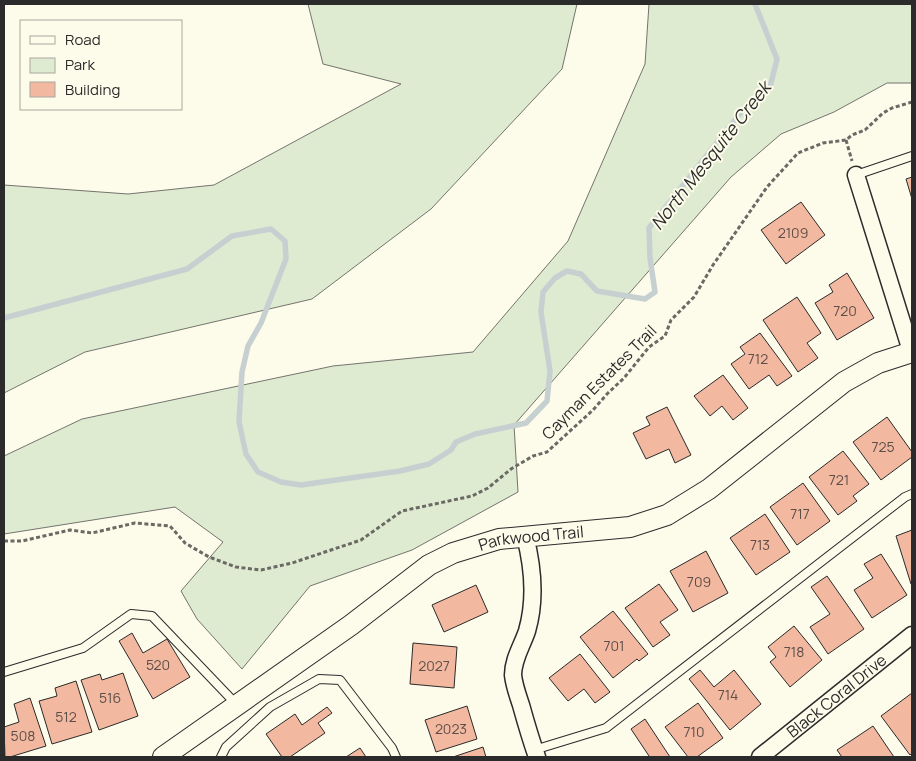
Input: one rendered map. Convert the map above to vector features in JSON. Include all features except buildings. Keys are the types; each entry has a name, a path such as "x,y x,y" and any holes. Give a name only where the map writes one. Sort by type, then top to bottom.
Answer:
{"street":[{"path":"856,175 912,352"},
{"name":"Parkwood Trail","path":"163,757 351,625 429,566 453,553 499,539 630,527 667,515 709,489 844,382 878,363 912,352"},
{"path":"525,536 530,556 532,611 514,664 513,676 536,754"},
{"name":"Black Coral Drive","path":"760,757 912,635"}],"lane":[{"path":"856,175 912,156"},
{"path":"536,754 606,728 905,497 912,494"},
{"path":"4,672 82,648 131,614 152,616 237,706"},
{"path":"221,757 226,747 270,707 319,678 340,680 392,748 396,757"}],"path":[{"name":"Cayman Estates Trail","path":"4,541 22,542 70,530 92,533 135,523 170,526 185,543 209,557 236,567 261,570 292,563 361,540 402,511 429,504 445,503 480,492 488,488 511,469 533,456 547,452 593,410 624,378 650,347 665,336 671,320 694,297 767,187 798,153 824,143 846,140 852,135 865,130 892,108 912,102"}],"green space":[{"path":"308,4 577,4 562,69 431,209 312,299 85,352 4,393 4,185 128,194 214,185 401,84 323,64"},
{"path":"649,4 912,4 912,83 887,83 834,112 781,134 731,177 514,425 518,492 412,550 310,586 242,669 197,619 181,591 223,542 175,507 4,534 4,456 82,419 333,366 473,352 568,241 645,64"}],"waterway":[{"name":"North Mesquite Creek","path":"4,318 187,269 232,236 271,229 285,241 286,259 261,323 248,346 242,372 239,422 246,454 258,472 281,482 301,485 400,471 429,464 451,450 456,442 475,434 526,423 547,401 550,371 541,312 543,292 555,278 567,271 581,274 597,291 645,299 655,292 650,258 649,228 739,115 770,87 777,59 755,4"}]}
